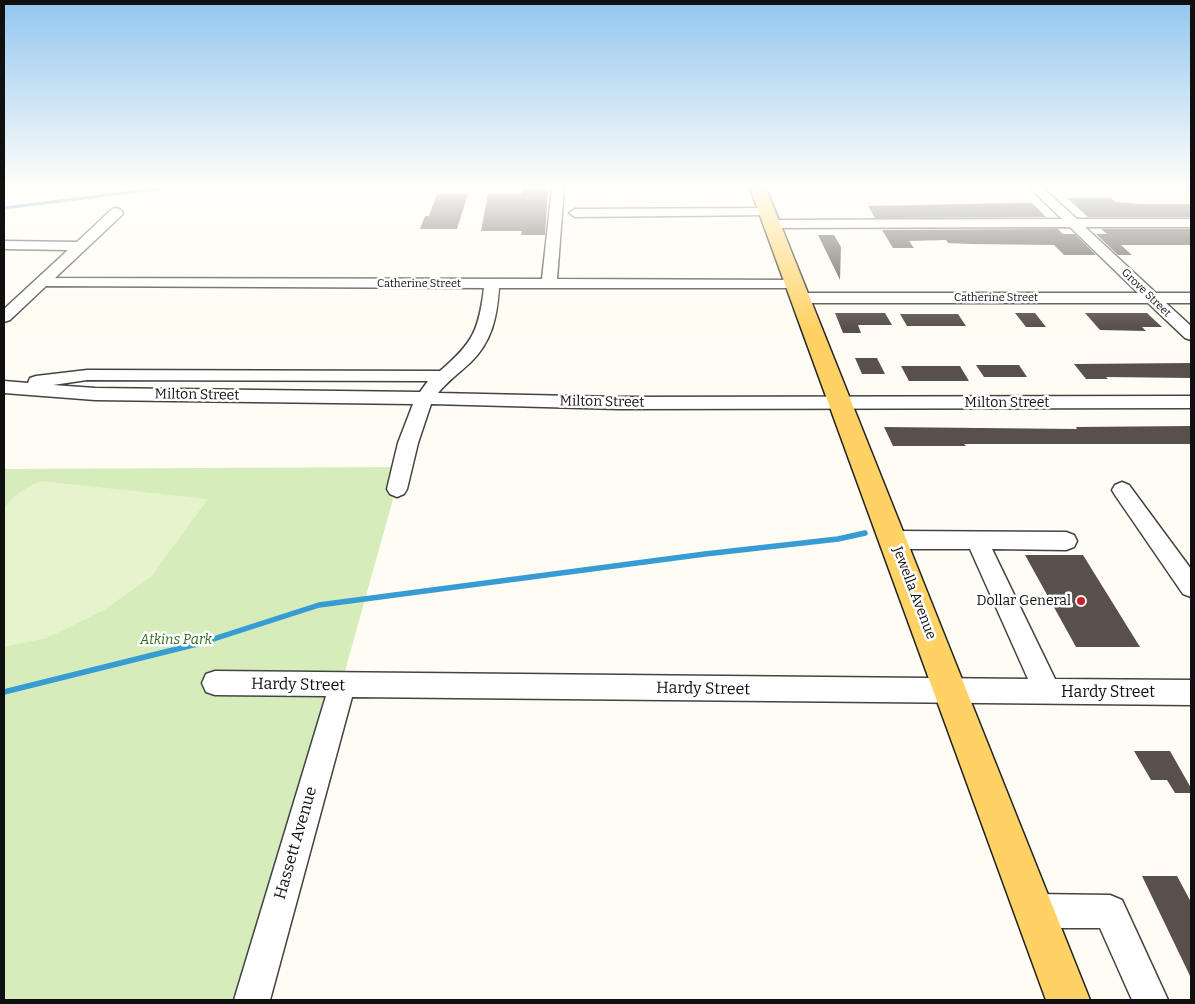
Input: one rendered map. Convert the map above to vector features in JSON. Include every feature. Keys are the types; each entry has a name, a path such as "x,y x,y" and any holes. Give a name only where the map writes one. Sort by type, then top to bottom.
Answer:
{"main road":[{"name":"Jewella Avenue","path":"776,235 1068,1000"}],"street":[{"path":"4,317 93,235"},
{"path":"549,284 554,235"},
{"name":"Grove Street","path":"1086,235 1191,335"},
{"path":"4,246 81,246"},
{"name":"Catherine Street","path":"42,282 549,284 798,291 1191,298"},
{"path":"397,489 402,467 425,399 445,376 472,352 480,340 491,300 492,284"},
{"name":"Milton Street","path":"8,387 87,375 445,376"},
{"name":"Milton Street","path":"8,387 95,394 619,403 1191,402"},
{"path":"1122,490 1191,587"},
{"path":"894,540 1066,541"},
{"path":"977,540 1048,692"},
{"name":"Hardy Street","path":"214,683 342,686 1191,693"},
{"name":"Hassett Avenue","path":"252,1000 342,686"},
{"path":"1034,911 1110,912 1150,1000"}],"green space":[{"name":"Atkins Park","path":"402,467 253,1000 4,1000 4,469"},
{"path":"42,481 208,499 151,577 104,610 47,638 4,647 4,508 21,492"}],"building":[{"path":"818,235 834,235 841,247 840,280"},
{"path":"885,235 1076,235 1096,255 1064,255 1054,245 948,243 946,240 909,241 914,248 893,248"},
{"path":"1097,235 1191,235 1191,245 1121,245 1132,255 1118,255"},
{"path":"835,313 885,313 892,325 858,325 861,333 843,333"},
{"path":"1015,313 1035,313 1046,327 1026,327"},
{"path":"1085,313 1147,313 1162,327 1142,327 1146,331 1100,330"},
{"path":"900,314 958,314 966,326 907,326"},
{"path":"855,358 877,358 885,374 862,374"},
{"path":"1191,363 1191,378 1106,377 1108,379 1086,379 1074,364"},
{"path":"976,365 1019,365 1027,377 984,377"},
{"path":"901,366 960,366 969,381 909,381"},
{"path":"1191,426 1191,444 964,444 966,446 893,446 884,427 1077,429 1076,427"},
{"name":"Dollar General","path":"1025,555 1083,555 1140,647 1076,647"},
{"path":"1134,751 1170,751 1191,788 1191,793 1175,793 1167,780 1151,780"},
{"path":"1142,876 1177,876 1191,902 1191,978"}],"waterway":[{"path":"4,692 201,643 319,605 705,554 838,539 865,533"}],"place":[{"name":"Dollar General","path":"1081,601"}]}
